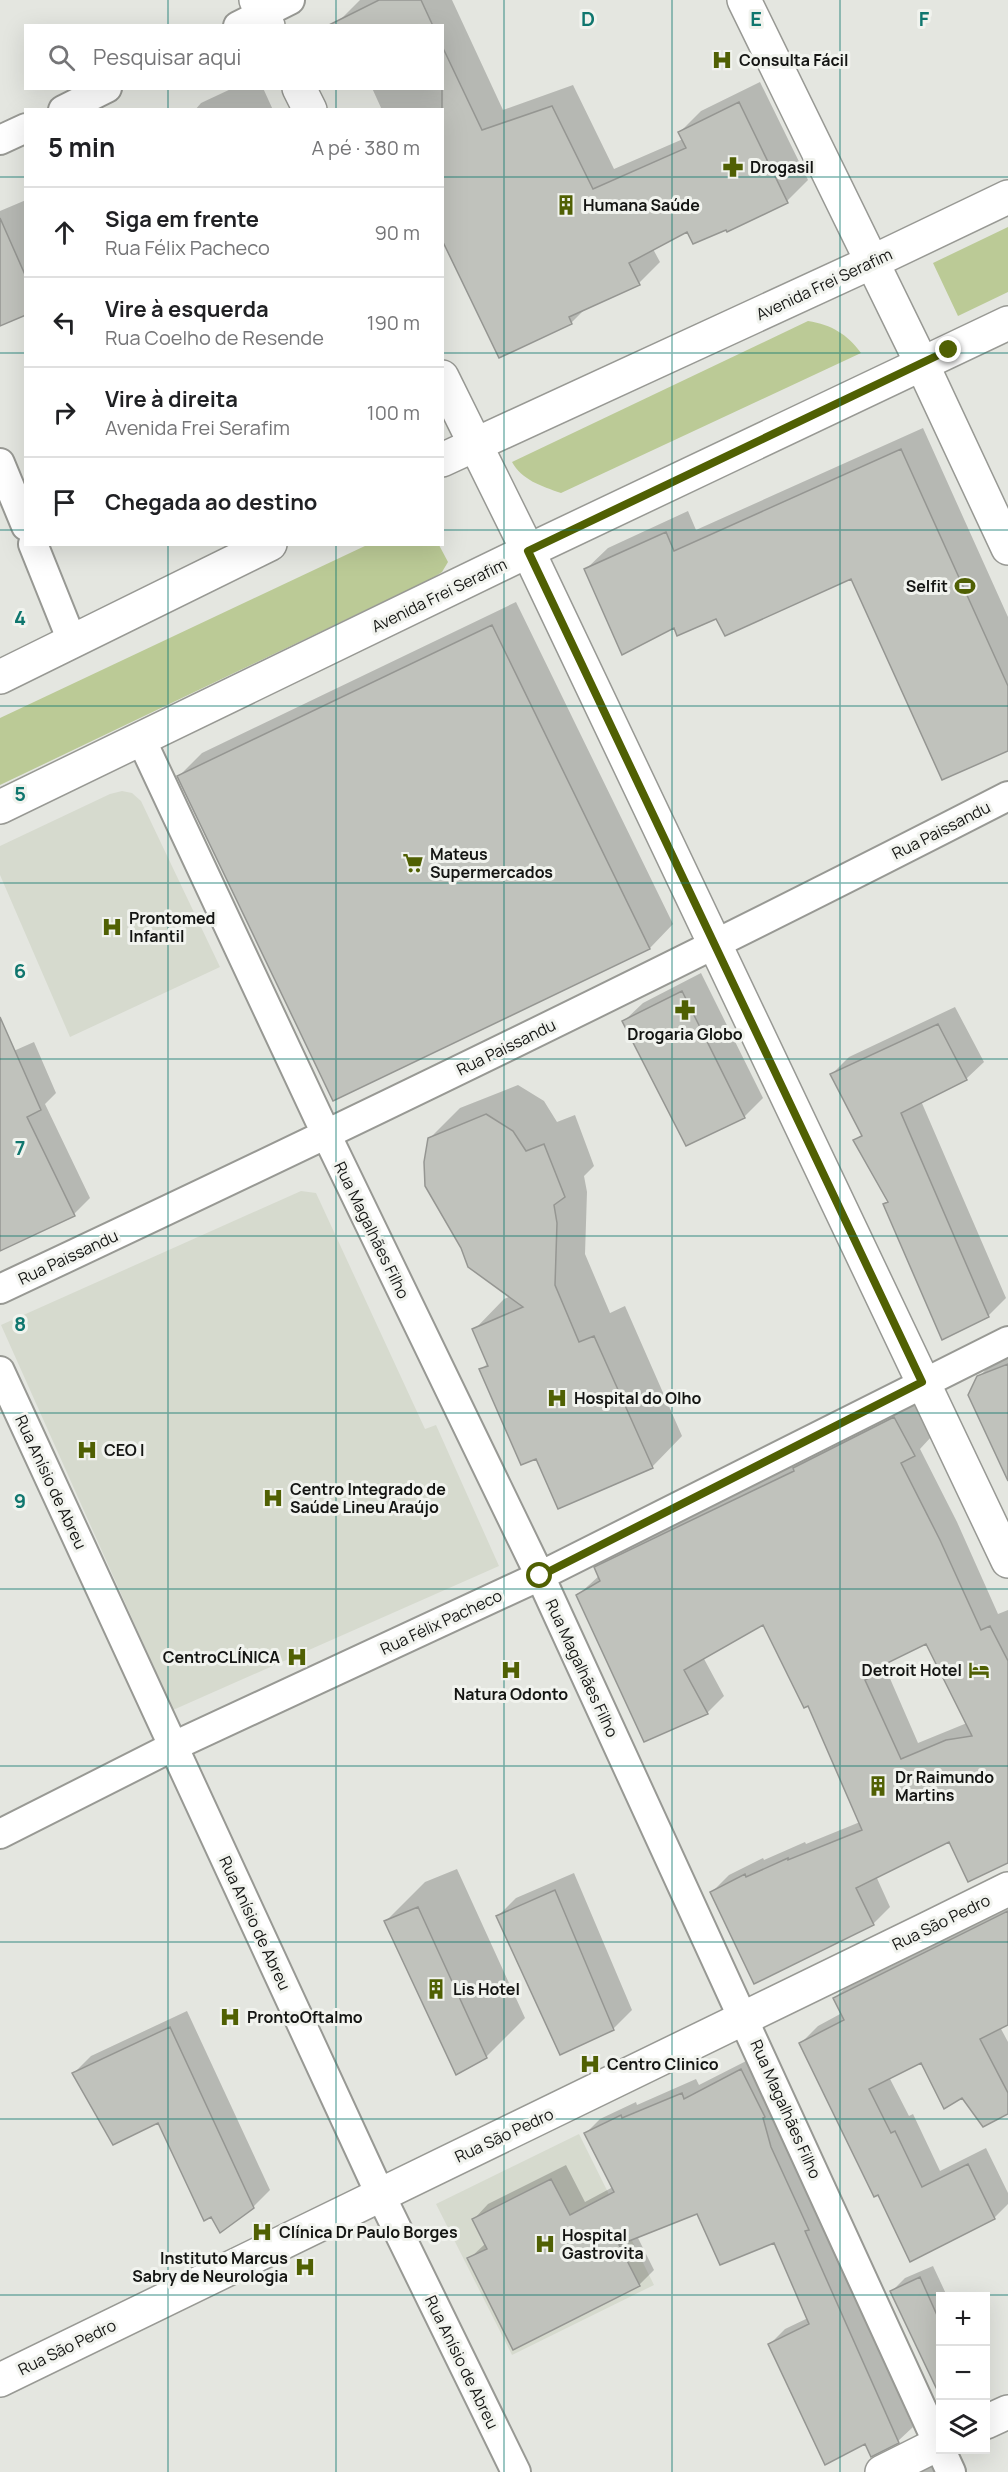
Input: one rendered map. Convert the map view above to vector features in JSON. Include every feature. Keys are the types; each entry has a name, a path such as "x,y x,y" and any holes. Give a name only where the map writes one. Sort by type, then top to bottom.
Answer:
{"main road":[{"path":"744,0 921,362 1008,548"},
{"path":"300,90 309,108"},
{"name":"Avenida Frei Serafim","path":"444,459 1008,197"},
{"name":"Avenida Frei Serafim","path":"0,807 921,362 1008,323"},
{"path":"444,381 528,551 1008,1561"},
{"path":"0,677 266,546"},
{"name":"Rua São Pedro","path":"0,2380 380,2194 745,2020 1008,1889"},
{"path":"990,2420 1008,2412"},
{"path":"882,2472 940,2454"}],"street":[{"path":"67,108 103,90"},
{"path":"0,140 24,129"},
{"path":"0,463 24,521"},
{"path":"34,546 72,641"},
{"name":"Rua Magalhães Filho","path":"141,739 327,1136 540,1576 936,2438"},
{"name":"Rua Paissandu","path":"0,1289 327,1136 1008,796"},
{"name":"Rua Félix Pacheco","path":"0,1834 174,1746 540,1576 922,1382 1008,1341"},
{"name":"Rua Anísio de Abreu","path":"0,1371 380,2194 516,2472"}],"shaded area":[{"name":"Prontomed Infantil","path":"122,791 132,793 141,801 220,967 70,1037 0,875 0,846 110,794"},
{"name":"Centro Integrado de Saúde Lineu Araújo","path":"301,1191 316,1193 425,1429 436,1425 499,1566 173,1710 1,1325"},
{"name":"Hospital Gastrovita","path":"579,2134 654,2285 512,2355 436,2204"}],"green space":[{"path":"1008,227 1008,292 958,316 933,263"},
{"path":"808,321 838,331 861,353 561,493 527,478 512,462"},
{"path":"365,546 440,546 448,562 442,572 433,578 0,785 0,718"}],"building":[{"path":"379,0 421,0 432,24 331,24"},
{"path":"444,50 482,130 552,106 593,189 686,148 678,132 739,102 788,203 727,232 726,230 693,244 687,232 629,263 640,285 569,317 572,324 499,358 444,244 444,108 442,108"},
{"path":"0,218 24,272 24,316 0,326"},
{"path":"901,449 1008,686 1008,751 942,780 851,579 725,636 716,619 677,636 674,628 622,655 584,569 666,532 674,551"},
{"name":"Mateus Supermercados","path":"492,625 650,949 333,1101 177,776"},
{"path":"682,991 745,1118 686,1146 622,1021"},
{"path":"0,1017 41,1110 27,1117 75,1216 0,1251"},
{"path":"938,1024 967,1080 901,1113 989,1317 942,1340 883,1204 888,1202 853,1140 862,1136 830,1074"},
{"path":"486,1114 513,1131 526,1151 544,1144 565,1197 554,1205 557,1223 555,1285 579,1342 594,1336 653,1468 558,1509 536,1459 521,1465 479,1369 488,1366 472,1329 523,1307 468,1267 461,1248 425,1186 424,1162 428,1138"},
{"path":"1008,1364 1008,1481 968,1395 977,1376"},
{"path":"894,1417 915,1456 901,1463 940,1540 981,1630 990,1626 1008,1661 1008,1863 968,1882 949,1842 856,1888 874,1925 754,1984 710,1892 745,1874 746,1877 788,1858 788,1860 862,1830 808,1706 804,1708 763,1625 684,1670 708,1714 644,1742 576,1595 600,1581 594,1567 794,1471 793,1468","holes":["926,1644 972,1736 946,1740 901,1759 865,1680 883,1671 881,1666"]},
{"path":"555,1890 614,2030 560,2055 496,1916"},
{"name":"Lis Hotel","path":"418,1907 487,2058 456,2075 384,1921"},
{"path":"1008,1911 1008,2025 980,2039 1008,2093 1008,2114 983,2127 962,2098 944,2109 921,2063 869,2089 891,2133 895,2131 922,2187 968,2164 995,2219 910,2262 878,2195 874,2197 799,2043 844,2020 833,1998"},
{"path":"170,2027 254,2208 220,2233 211,2217 204,2221 158,2123 113,2145 72,2073"},
{"path":"741,2069 765,2117 763,2118 771,2147 809,2230 805,2231 899,2443 871,2457 865,2444 825,2465 768,2344 809,2324 774,2243 720,2265 697,2214 619,2245 640,2286 513,2350 467,2258 487,2249 472,2219 551,2179 570,2215 614,2192 584,2133 621,2115 622,2118 682,2093 684,2099"},
{"path":"920,2277 936,2313 936,2388 890,2291"}],"place":[{"name":"Consulta Fácil","path":"722,60"},
{"name":"Drogasil","path":"733,167"},
{"name":"Humana Saúde","path":"566,205"},
{"name":"Selfit","path":"965,586"},
{"name":"Mateus Supermercados","path":"413,863"},
{"name":"Prontomed Infantil","path":"112,927"},
{"name":"Drogaria Globo","path":"685,1010"},
{"name":"Hospital do Olho","path":"557,1398"},
{"name":"CEO I","path":"87,1450"},
{"name":"Centro Integrado de Saúde Lineu Araújo","path":"273,1498"},
{"name":"CentroCLÍNICA","path":"297,1657"},
{"name":"Natura Odonto","path":"511,1670"},
{"name":"Detroit Hotel","path":"979,1670"},
{"name":"Dr Raimundo Martins","path":"878,1786"},
{"name":"Lis Hotel","path":"436,1989"},
{"name":"ProntoOftalmo","path":"230,2017"},
{"name":"Centro Clinico","path":"590,2064"},
{"name":"Clínica Dr Paulo Borges","path":"262,2232"},
{"name":"Hospital Gastrovita","path":"545,2244"},
{"name":"Instituto Marcus Sabry de Neurologia","path":"305,2267"}],"route":[{"path":"540,1576 922,1382 528,551 949,350"}]}
